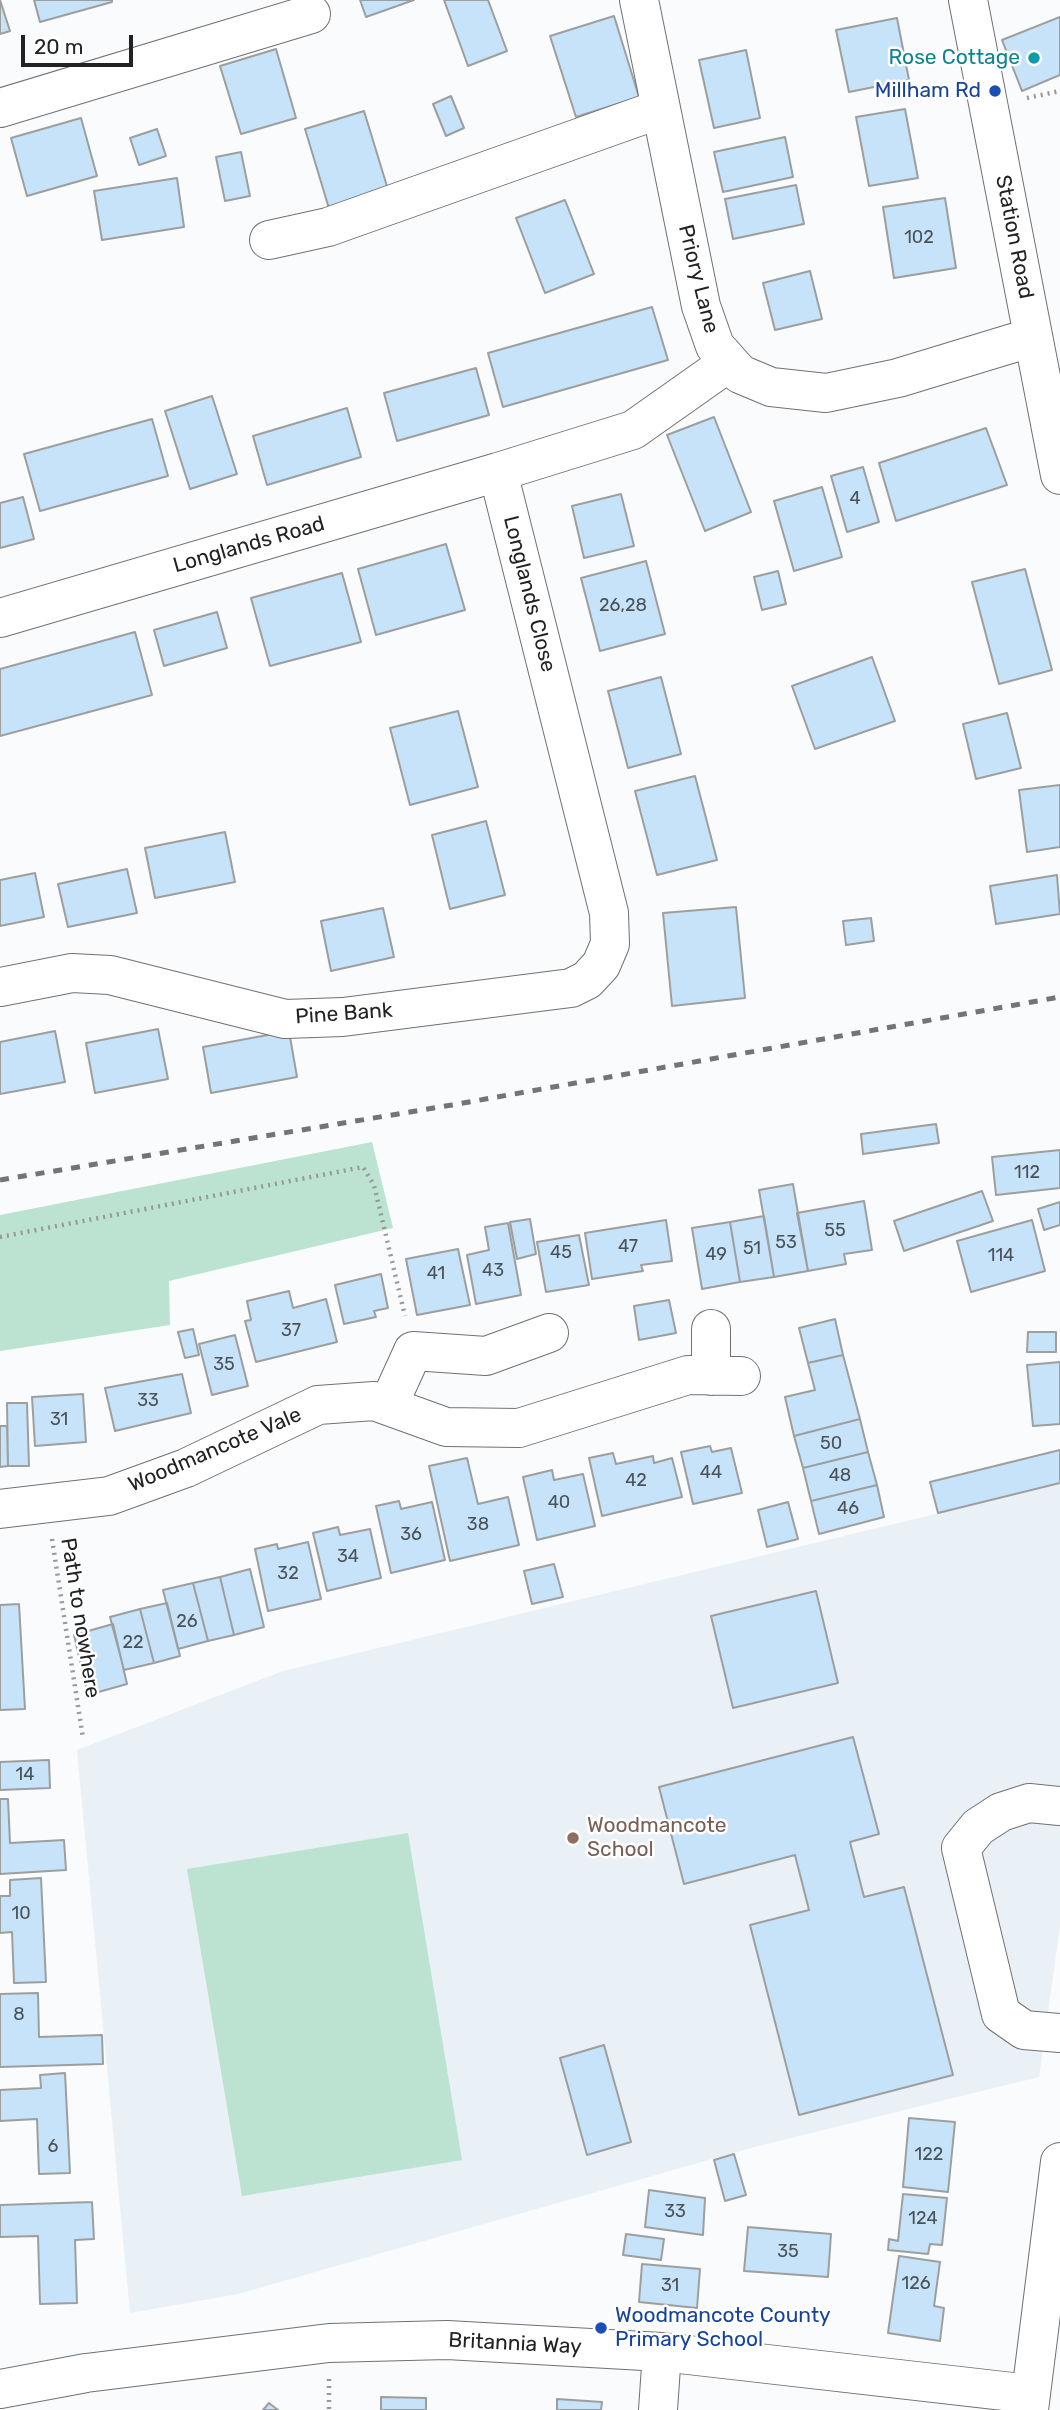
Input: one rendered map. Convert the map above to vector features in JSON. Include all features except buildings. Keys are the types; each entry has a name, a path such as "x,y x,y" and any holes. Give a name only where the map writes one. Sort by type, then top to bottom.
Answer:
{"street":[{"name":"Priory Lane","path":"639,0 701,306 715,346 740,374 771,387 826,394 898,378 1033,337"},
{"name":"Station Road","path":"968,0 1060,475"},
{"path":"0,108 311,14"},
{"path":"269,240 328,227 660,109"},
{"path":"498,472 633,429 728,363"},
{"name":"Longlands Road","path":"0,618 498,472"},
{"name":"Longlands Close","path":"498,472 609,913 610,944 601,965"},
{"name":"Pine Bank","path":"0,987 72,974 110,975 285,1018 343,1017 571,988 587,980 601,965"},
{"name":"Woodmancote Vale","path":"0,1509 109,1496 186,1468 318,1405 374,1401 446,1427 519,1428 688,1375 726,1376 711,1329"},
{"path":"388,1406 413,1351 486,1356 549,1333"},
{"path":"1060,1807 1029,1803 1000,1812 978,1827 961,1848 1001,2014 1024,2030 1060,2033"},
{"path":"1029,2402 1060,2162"},
{"name":"Britannia Way","path":"0,2389 86,2373 329,2343 447,2340 662,2353 1029,2402"},
{"path":"658,2410 662,2353"}],"path":[{"path":"0,1237 363,1167 374,1185 413,1351"},
{"name":"Path to nowhere","path":"46,1503 83,1738"}],"shaded area":[{"name":"Woodmancote School","path":"1060,1484 1060,1926 1039,2077 754,2147 238,2294 130,2313 77,1750 283,1671"}],"green space":[{"path":"372,1142 393,1228 169,1281 170,1325 0,1351 0,1215"},
{"path":"408,1833 462,2160 242,2196 187,1869"}],"railway":[{"path":"0,1180 452,1105 1060,997"}],"place":[{"name":"Rose Cottage","path":"1034,58"},
{"name":"Millham Rd","path":"995,91"},
{"name":"Woodmancote School","path":"573,1838"},
{"name":"Woodmancote County Primary School","path":"601,2328"}]}
